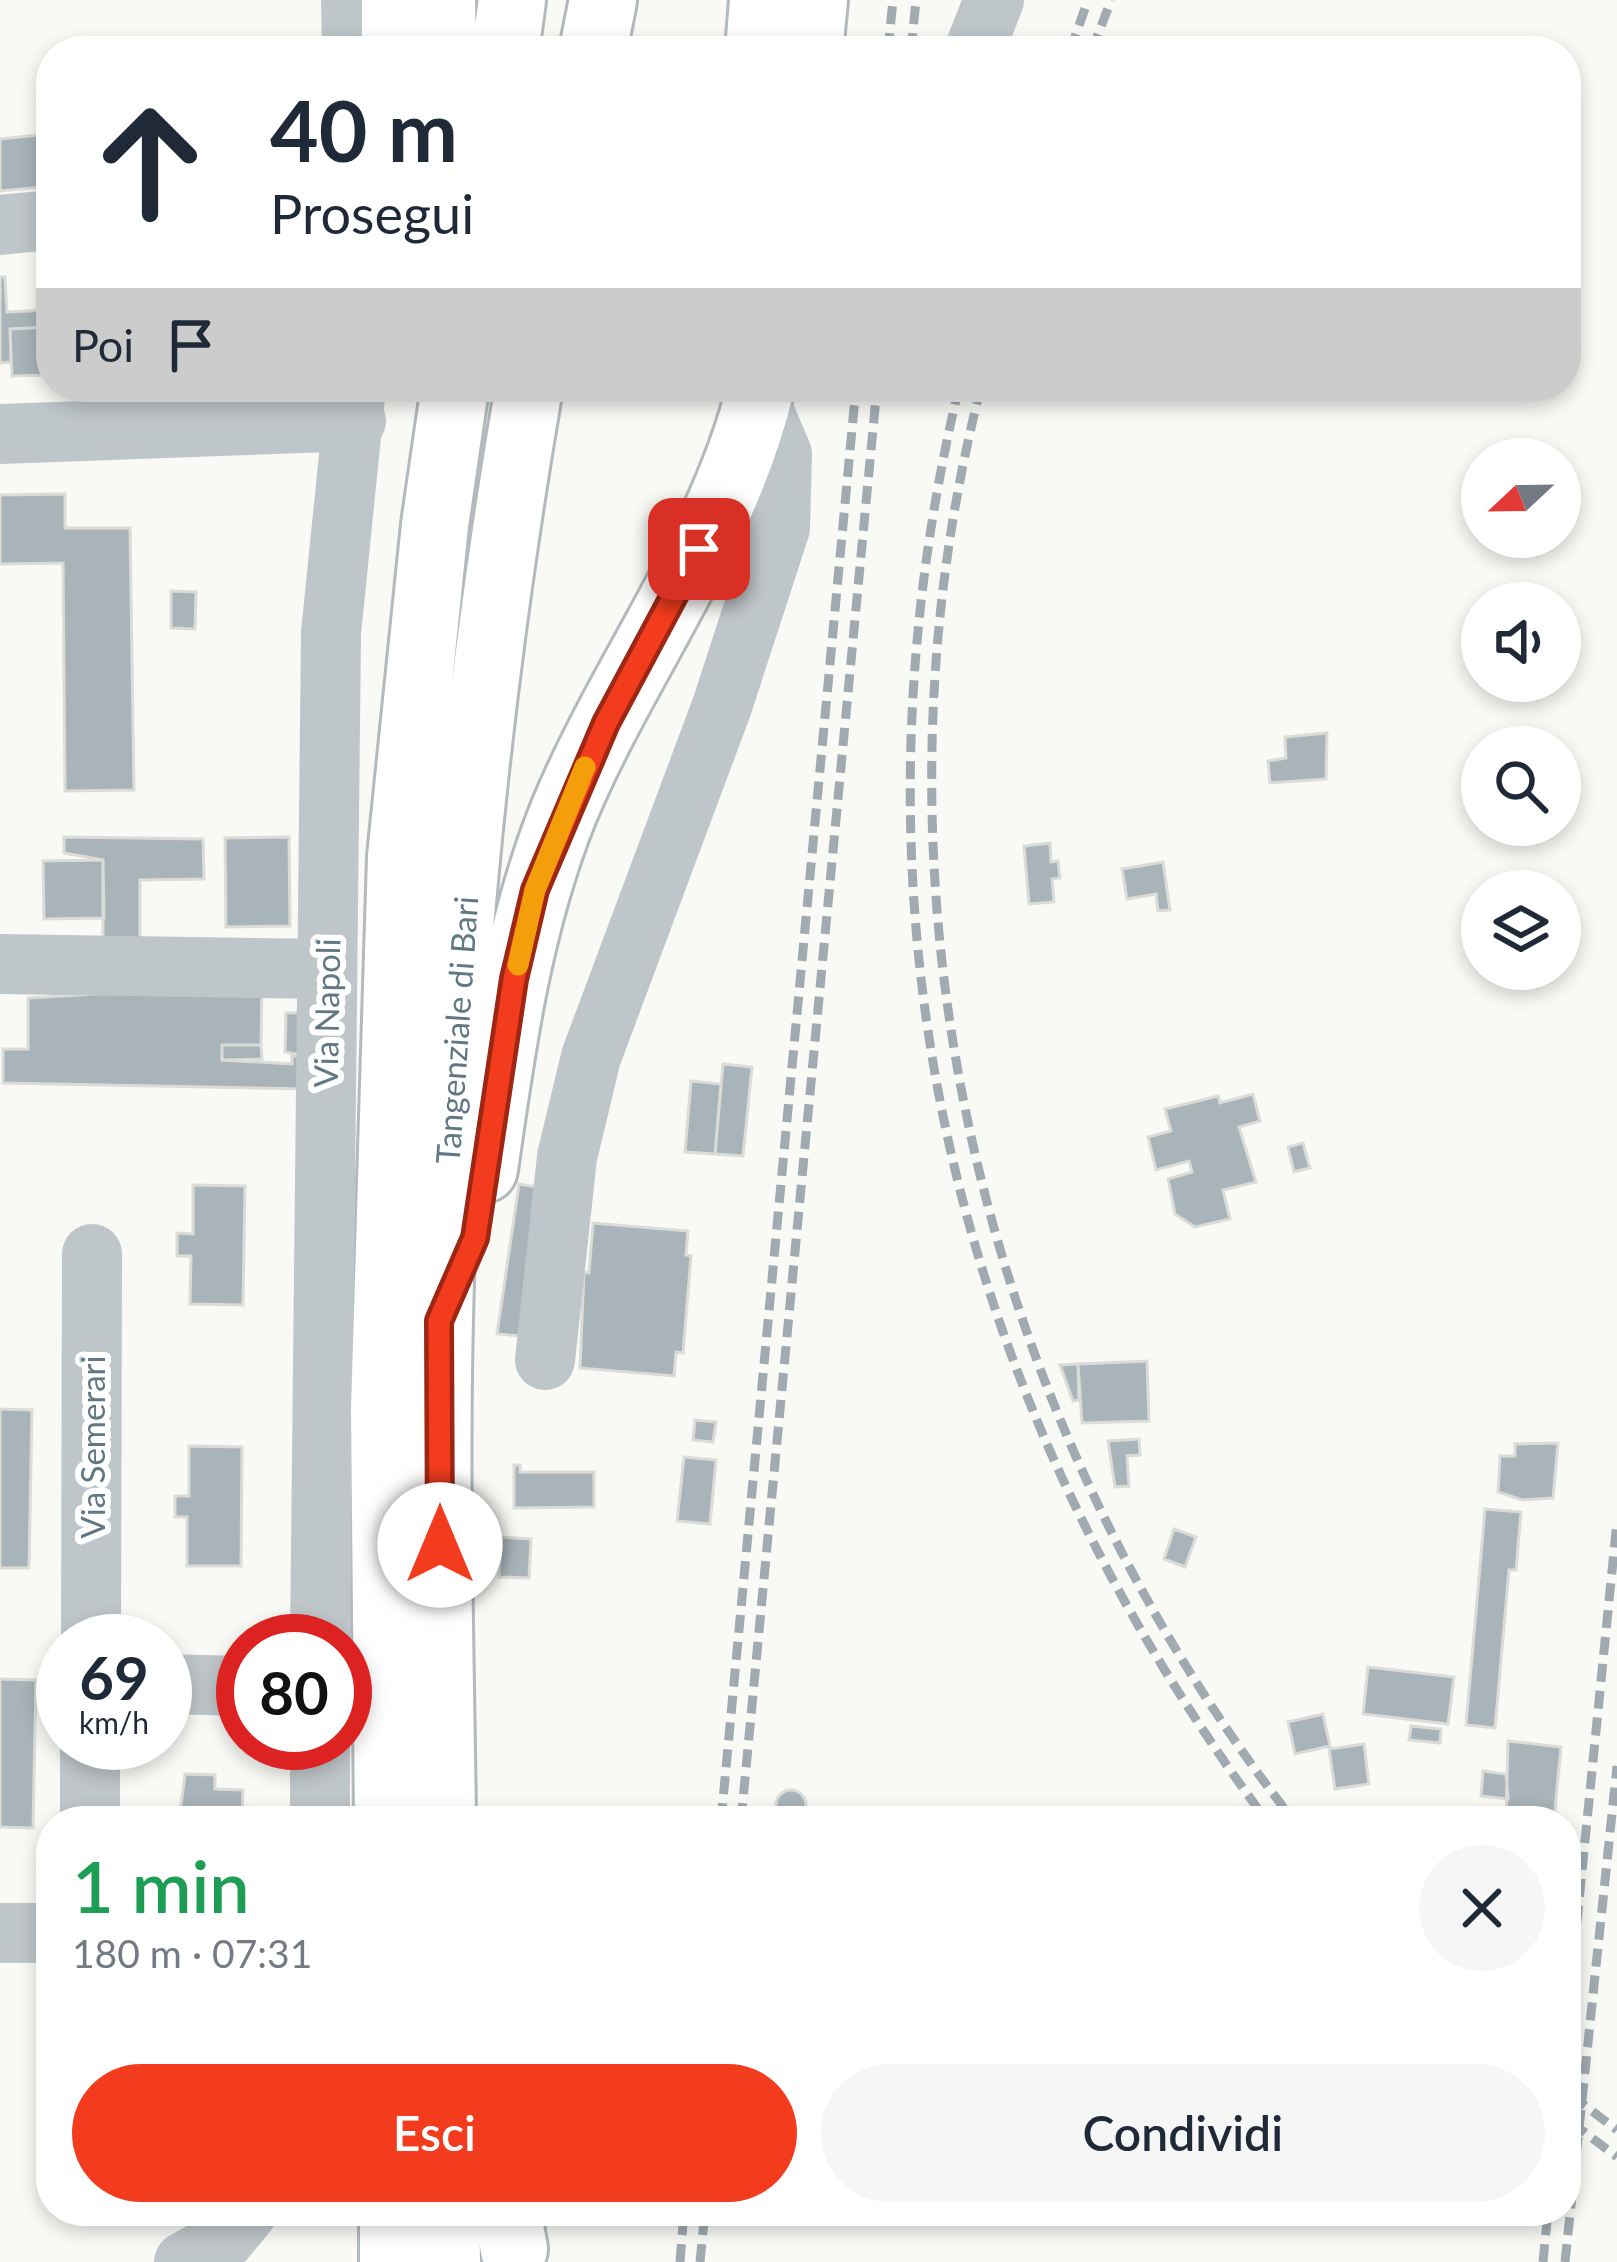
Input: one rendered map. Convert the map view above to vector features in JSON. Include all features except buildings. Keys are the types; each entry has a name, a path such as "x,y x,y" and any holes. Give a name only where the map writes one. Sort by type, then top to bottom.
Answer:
{"highway":[{"path":"395,0 395,36"},
{"path":"442,0 443,36"},
{"path":"507,36 512,0"},
{"path":"596,36 603,0"},
{"path":"760,36 763,0"},
{"path":"810,36 814,0"},
{"path":"401,857 428,402"},
{"name":"Tangenziale di Bari","path":"388,1806 384,1409 401,857 435,525 453,402"},
{"name":"Tangenziale di Bari","path":"442,1806 439,1321 457,968 503,534 526,402"},
{"path":"439,1321 475,1238 514,979 535,890 606,723 719,511 756,402"},
{"path":"440,1590 476,1806"},
{"path":"363,1806 387,1702"},
{"path":"362,2226 362,2262"},
{"path":"393,2226 393,2262"},
{"path":"446,2226 447,2262"}],"street":[{"path":"351,0 352,36"},
{"path":"980,36 994,0"},
{"path":"0,225 36,221"},
{"path":"545,1360 567,1157 591,1057 722,706 780,528 782,454 763,402"},
{"path":"0,434 356,404"},
{"name":"Via Napoli","path":"320,1614 331,633 356,404"},
{"path":"0,964 327,969"},
{"name":"Via Semerari","path":"91,1614 92,1254"},
{"path":"90,1806 91,1770"},
{"path":"320,1770 320,1806"},
{"path":"0,1934 36,1934"},
{"path":"184,2262 225,2239 236,2226"}],"railway":[{"path":"889,36 893,0"},
{"path":"912,36 916,0"},
{"path":"1075,36 1088,0"},
{"path":"1098,36 1111,0"},
{"path":"722,1806 855,402"},
{"path":"742,1806 876,402"},
{"path":"956,402 924,580 910,770 919,957 948,1139 998,1318 1068,1491 1158,1659 1257,1806"},
{"path":"978,402 945,575 932,764 941,953 972,1140 1023,1322 1095,1498 1185,1665 1284,1806"},
{"path":"1581,1881 1617,1521"},
{"path":"1581,2109 1617,1766"},
{"path":"1581,2103 1617,2130"},
{"path":"1581,2130 1617,2157"},
{"path":"680,2262 683,2226"},
{"path":"700,2262 704,2226"},
{"path":"1543,2262 1547,2226"},
{"path":"1565,2262 1569,2226"}],"slow traffic":[{"path":"518,965 535,890 585,767"}],"route":[{"path":"440,1545 439,1321 475,1238 494,1094 535,890 565,810 606,723 699,549"}]}
